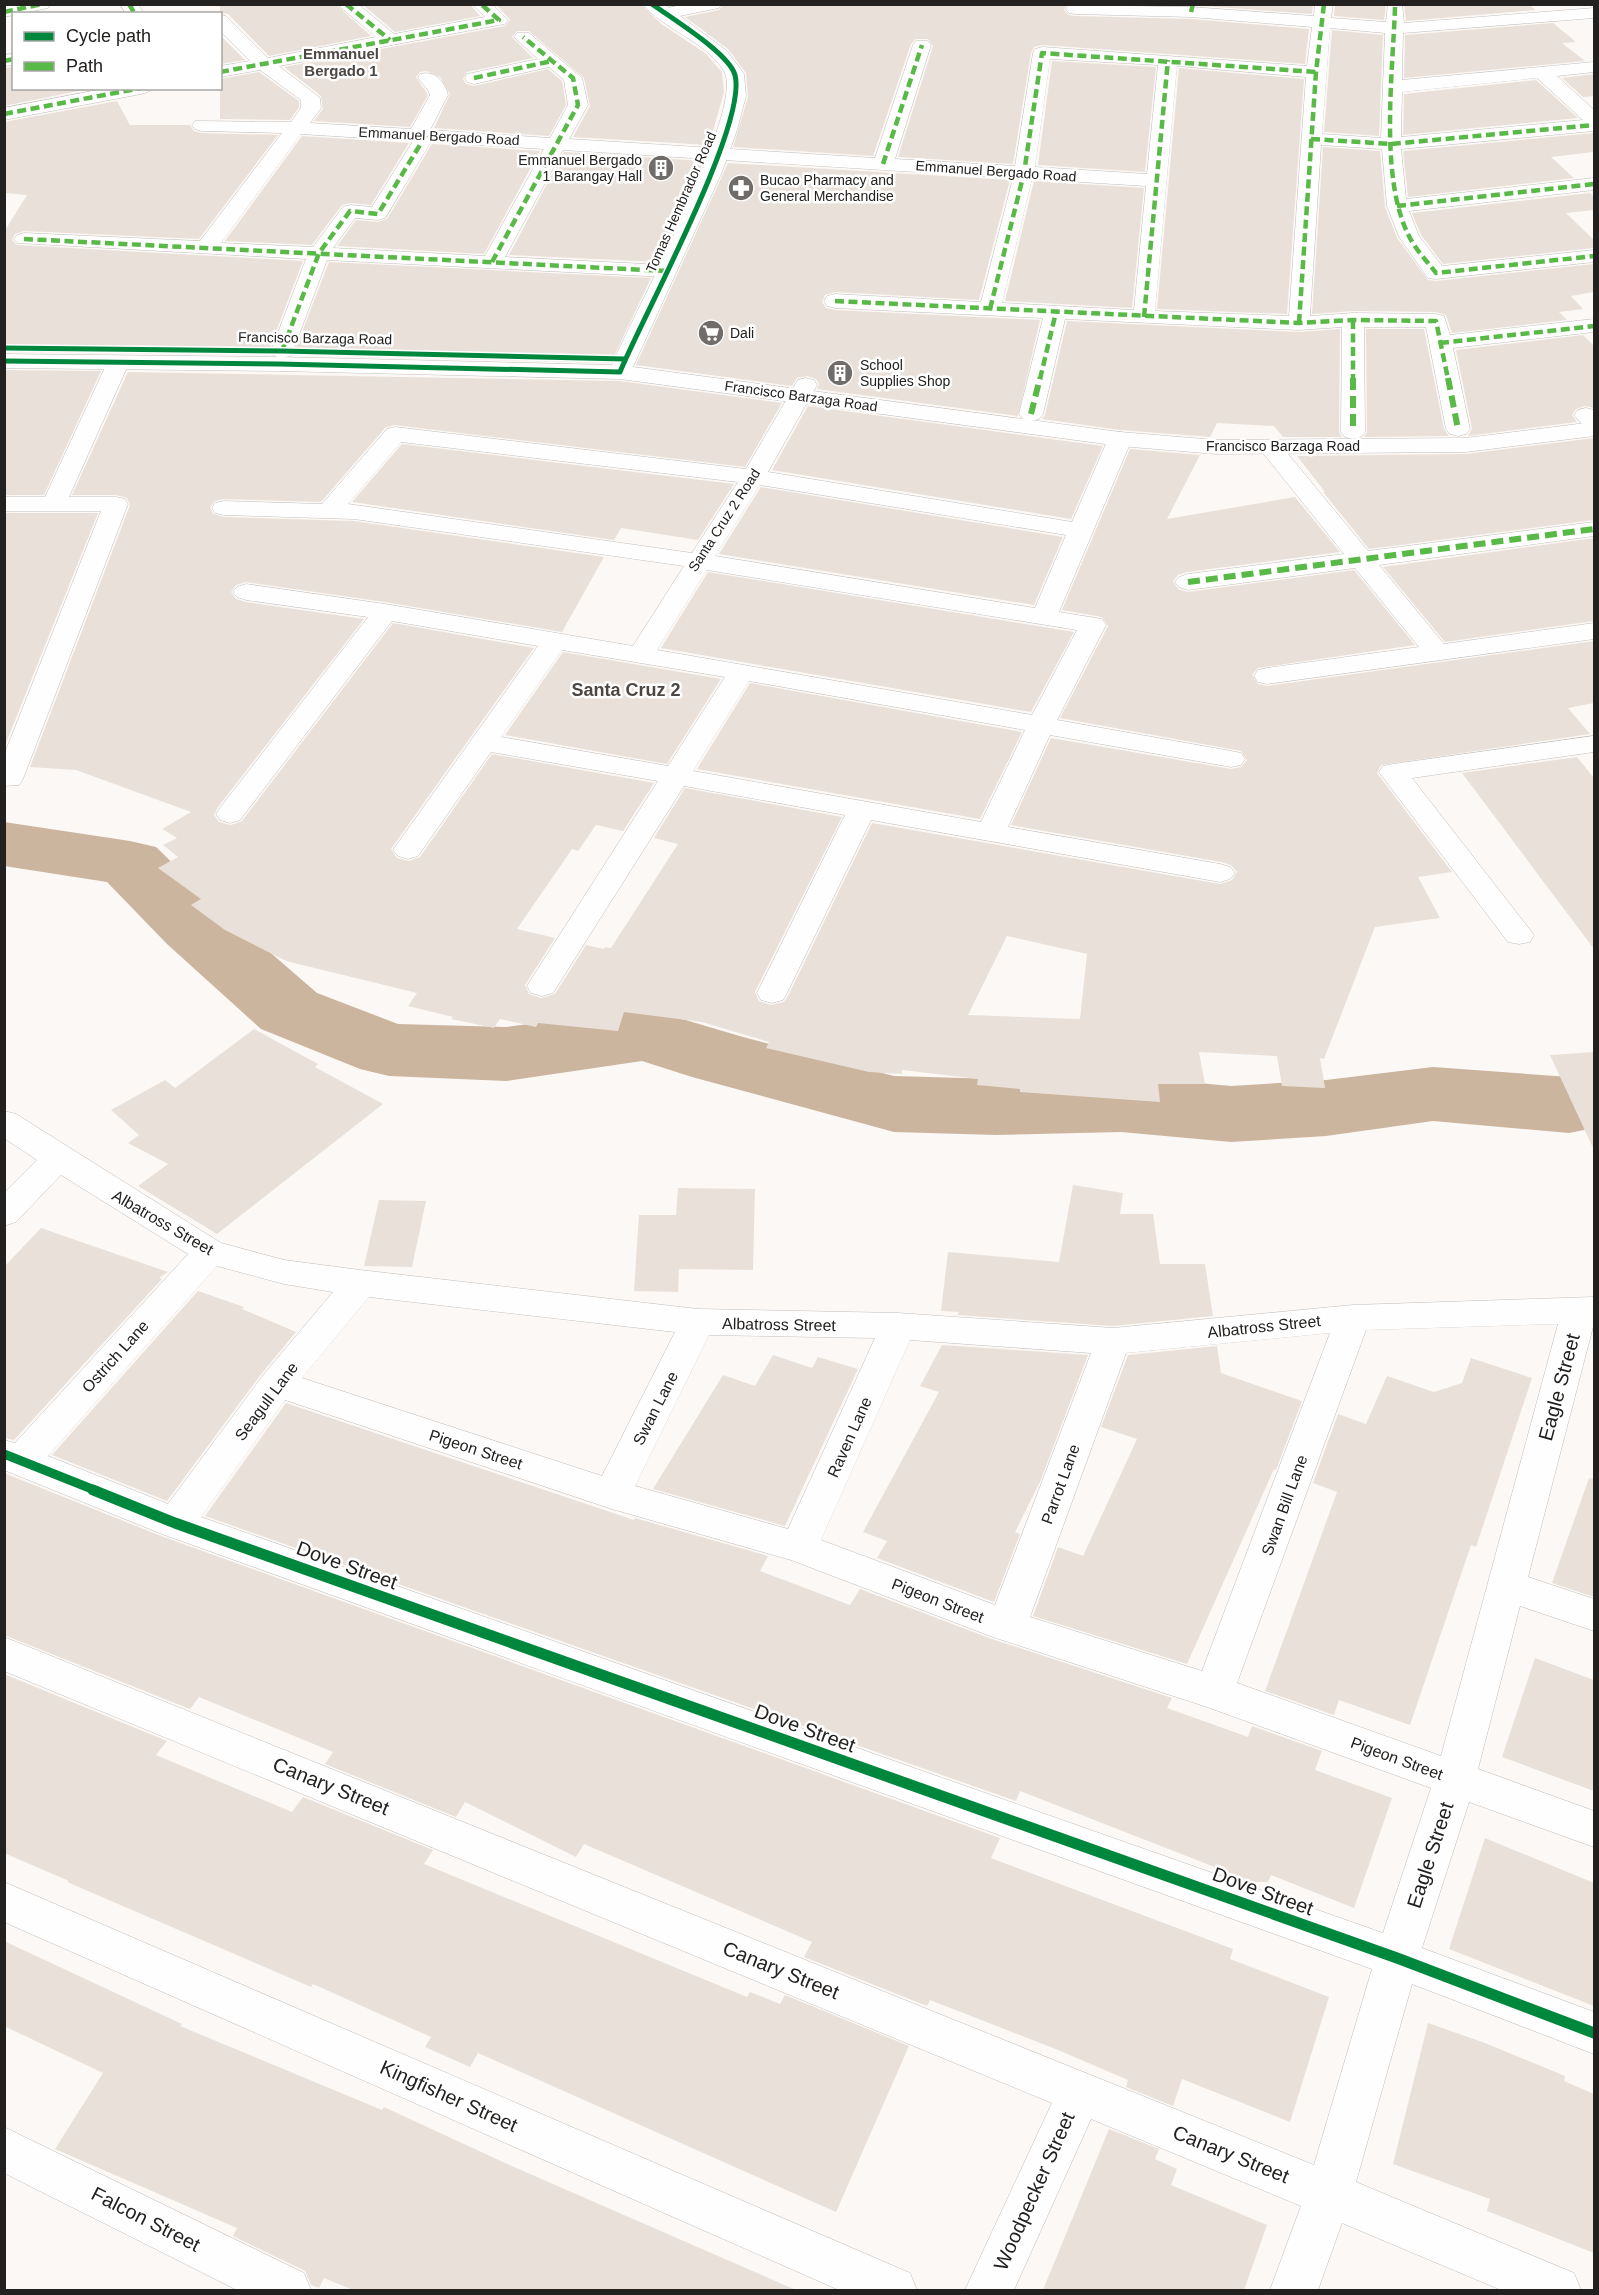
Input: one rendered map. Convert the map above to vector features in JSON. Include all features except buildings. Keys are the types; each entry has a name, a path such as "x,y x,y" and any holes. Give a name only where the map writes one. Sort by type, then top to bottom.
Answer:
{"street":[{"path":"4,12 42,4"},
{"path":"346,4 390,40"},
{"path":"222,72 499,20 481,4"},
{"path":"658,9 713,4"},
{"path":"1042,53 1066,44 1074,35 1075,7 1192,8 1324,13 1393,28 1426,28 1594,13"},
{"path":"1395,7 1391,144 1397,206 1409,237 1436,273 1594,256"},
{"name":"Tomas Hembrador Road","path":"622,365 720,153 736,105 737,78 721,55 658,9"},
{"path":"1299,323 1316,72 1324,13"},
{"path":"207,247 311,108 311,98 264,64 222,22"},
{"path":"492,262 578,105 573,78 523,37"},
{"path":"883,164 922,45"},
{"path":"1042,53 1316,72"},
{"path":"990,309 1024,173 1042,53"},
{"path":"1144,317 1168,60"},
{"path":"474,78 552,61"},
{"path":"1393,87 1594,67"},
{"path":"1541,72 1594,120"},
{"path":"282,351 319,253 350,211 378,214 422,135 439,95 437,88 427,78"},
{"path":"4,114 130,90"},
{"name":"Emmanuel Bergado Road","path":"202,125 422,135 1157,181"},
{"path":"1311,139 1391,144 1594,125"},
{"path":"1397,206 1594,184"},
{"path":"24,239 666,271"},
{"path":"835,301 1299,323 1353,320 1436,321 1458,429"},
{"path":"1031,414 1056,312"},
{"path":"1353,320 1353,432"},
{"path":"1440,343 1594,326"},
{"name":"Francisco Barzaga Road","path":"4,348 282,351 622,365 803,390 1120,439 1216,447 1466,445 1592,421"},
{"name":"Francisco Barzaga Road","path":"4,361 622,365"},
{"path":"54,504 118,363"},
{"name":"Francisco Barzaga Road","path":"803,390 1178,431 1263,434 1353,432 1458,429 1592,421"},
{"name":"Santa Cruz 2 Road","path":"640,655 753,477 803,390"},
{"path":"329,511 395,434 753,477 1079,530"},
{"path":"1044,617 1079,530 1120,439"},
{"path":"1271,448 1437,652"},
{"path":"4,504 116,504 9,778"},
{"path":"224,508 354,512 698,561 1093,625 1041,725 992,832"},
{"path":"1188,582 1594,530"},
{"path":"246,592 385,612 742,672 1230,759"},
{"path":"230,814 385,612"},
{"path":"1267,676 1594,631"},
{"path":"408,850 555,641"},
{"path":"542,986 742,672"},
{"path":"484,742 1221,873"},
{"path":"1519,934 1393,772 1594,744"},
{"path":"772,993 862,809"},
{"name":"Albatross Street","path":"4,1122 210,1252 284,1272 360,1282 698,1322 898,1326 1113,1341 1353,1318 1587,1310"},
{"path":"4,1214 58,1158"},
{"name":"Ostrich Lane","path":"13,1457 210,1252"},
{"name":"Seagull Lane","path":"175,1524 277,1384 360,1282"},
{"name":"Eagle Street","path":"1294,2290 1329,2194 1397,1958 1455,1779 1507,1586 1587,1310"},
{"name":"Swan Bill Lane","path":"1214,1692 1353,1318"},
{"name":"Swan Lane","path":"612,1494 698,1322"},
{"name":"Raven Lane","path":"799,1547 898,1326"},
{"name":"Parrot Lane","path":"1007,1626 1113,1341"},
{"name":"Pigeon Street","path":"277,1384 612,1494 799,1547 1007,1626 1214,1692 1594,1829"},
{"name":"Dove Street","path":"13,1457 175,1524 1397,1958 1594,2033"},
{"path":"1507,1586 1594,1615"},
{"name":"Canary Street","path":"4,1653 1329,2194 1557,2290"},
{"name":"Kingfisher Street","path":"4,1901 893,2290"},
{"name":"Woodpecker Street","path":"990,2290 1080,2092"},
{"name":"Falcon Street","path":"4,2150 287,2290"}],"waterway":[{"path":"4,844 130,863 194,927 289,1011 389,1050 506,1054 645,1034 721,1058 894,1104 997,1107 1121,1104 1231,1114 1326,1108 1433,1094 1569,1105 1594,1101"}],"marked path":[{"path":"4,12 42,4"},
{"path":"129,4 134,12"},
{"path":"346,4 390,40"},
{"path":"222,72 499,20 481,4"},
{"path":"1191,12 1193,4"},
{"path":"1299,323 1316,72 1324,4"},
{"path":"1395,7 1391,144 1397,206 1409,237 1436,273 1594,256"},
{"path":"492,262 578,105 573,78 523,37"},
{"path":"883,164 922,45"},
{"path":"990,309 1024,173 1042,53 1316,72"},
{"path":"4,61 12,59"},
{"path":"1144,317 1168,60"},
{"path":"474,78 552,61"},
{"path":"4,114 130,90"},
{"path":"1311,139 1391,144 1594,125"},
{"path":"282,351 319,253 350,211 378,214 426,135"},
{"path":"1397,206 1594,184"},
{"path":"24,239 666,271"},
{"path":"835,301 1299,323 1353,320 1436,321 1458,429"},
{"path":"1031,414 1056,312"},
{"path":"1353,320 1353,432"},
{"path":"1440,343 1594,326"},
{"path":"1188,582 1594,529"}],"cycle path":[{"path":"4,361 279,364 620,372 712,172 728,130 736,96 735,74 720,55 698,36 652,4"},
{"path":"4,348 282,351 625,359"},
{"path":"4,1454 175,1523 1397,1958 1594,2033"}],"place":[{"name":"Emmanuel Bergado 1 Barangay Hall","path":"661,168"},
{"name":"Bucao Pharmacy and General Merchandise","path":"741,188"},
{"name":"Dali","path":"711,333"},
{"name":"School Supplies Shop","path":"840,373"}],"district":[{"name":"Emmanuel Bergado 1","path":"341,62"},
{"name":"Santa Cruz 2","path":"626,690"}]}
